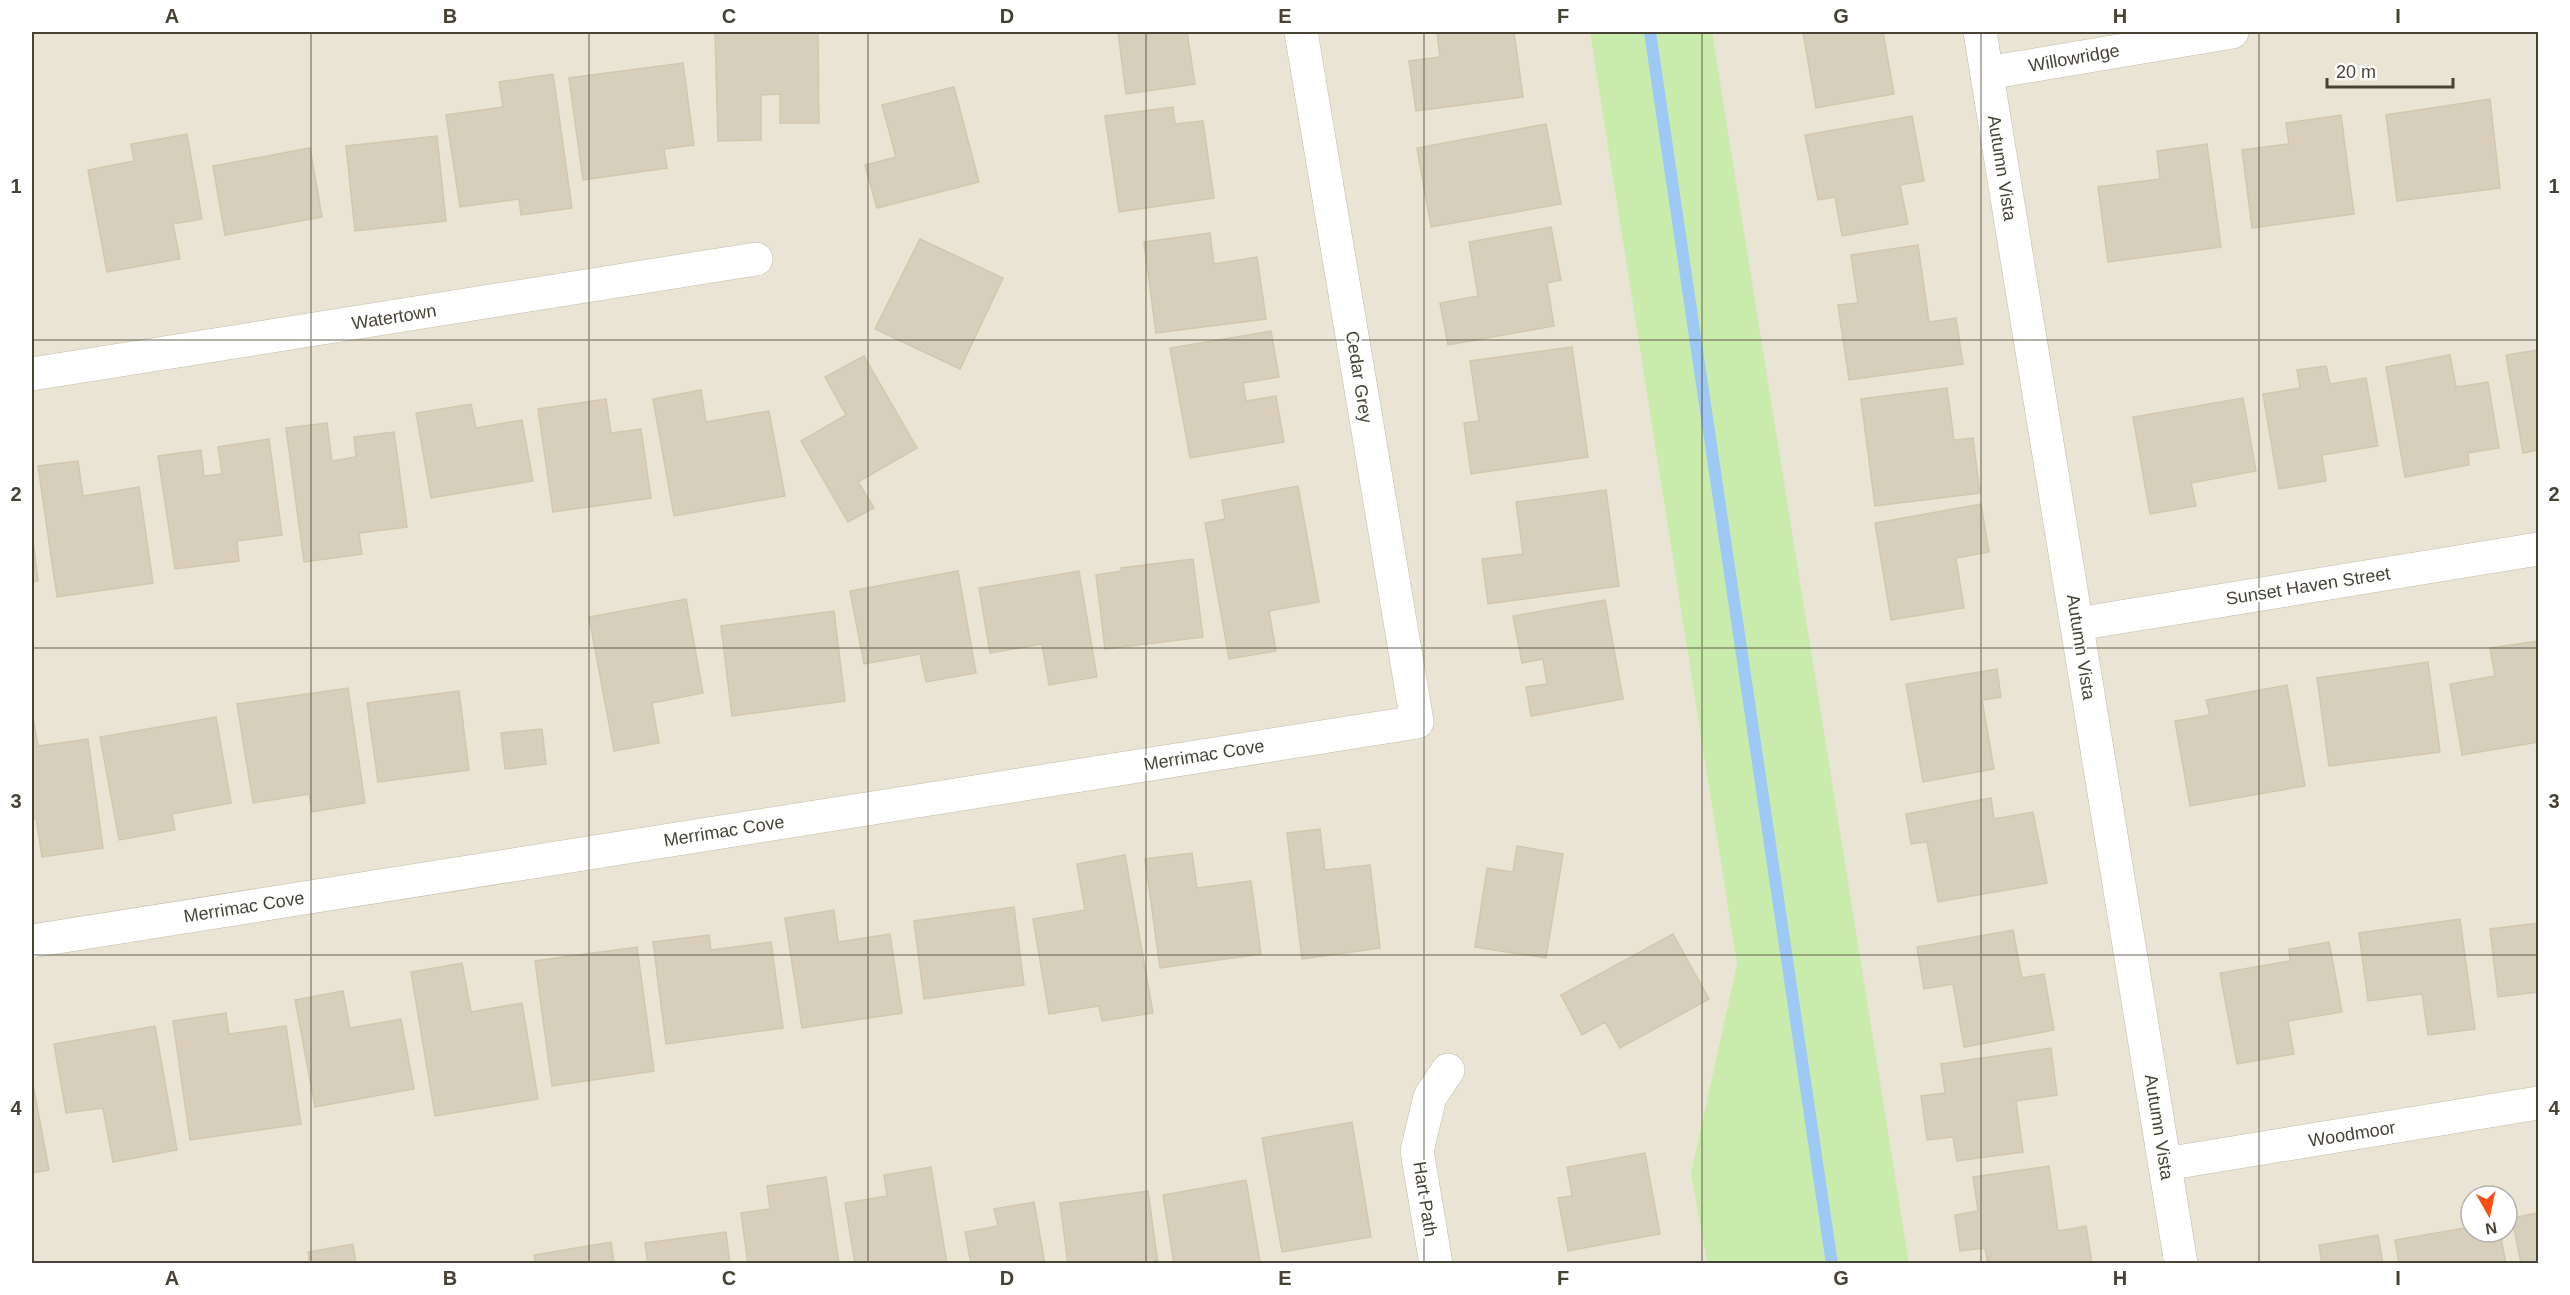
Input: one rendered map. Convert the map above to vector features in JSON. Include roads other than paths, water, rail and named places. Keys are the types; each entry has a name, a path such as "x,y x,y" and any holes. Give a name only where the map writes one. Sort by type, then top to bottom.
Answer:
{"street":[{"name":"Cedar Grey","path":"1301,32 1417,722"},
{"name":"Autumn Vista","path":"1980,32 2181,1263"},
{"name":"Willowridge","path":"1987,73 2232,32"},
{"name":"Watertown","path":"32,375 756,259"},
{"name":"Sunset Haven Street","path":"2077,624 2538,549"},
{"name":"Merrimac Cove","path":"32,941 1417,722"},
{"name":"Hart Path","path":"1436,1263 1417,1151 1430,1097 1448,1070"},
{"name":"Woodmoor","path":"2165,1164 2538,1103"}],"waterway":[{"path":"1650,32 1832,1264"}]}
